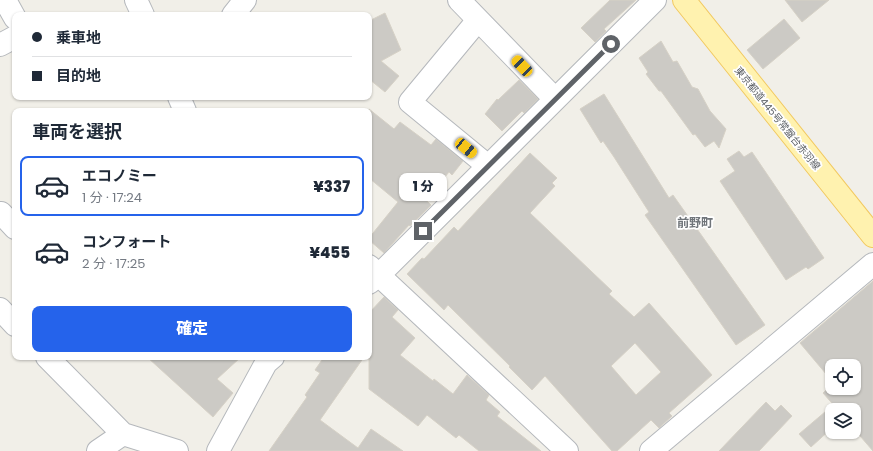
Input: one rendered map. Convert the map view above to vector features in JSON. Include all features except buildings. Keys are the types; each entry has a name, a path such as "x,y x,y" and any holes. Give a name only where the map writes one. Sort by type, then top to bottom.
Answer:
{"main road":[{"name":"東京都道445号常盤台赤羽線","path":"684,0 873,236"}],"street":[{"path":"4,0 12,13"},
{"path":"136,0 142,12"},
{"path":"235,12 245,0"},
{"path":"459,0 555,99"},
{"path":"566,451 372,274 488,166 655,0"},
{"path":"478,20 410,102 488,166"},
{"path":"0,45 12,39"},
{"path":"651,451 873,264"},
{"path":"0,309 12,322"},
{"path":"49,360 123,434 177,451"},
{"path":"218,451 266,363 270,360"},
{"path":"98,451 123,434"}],"district":[{"name":"前野町","path":"695,223"}],"route":[{"path":"423,231 611,44"}]}
